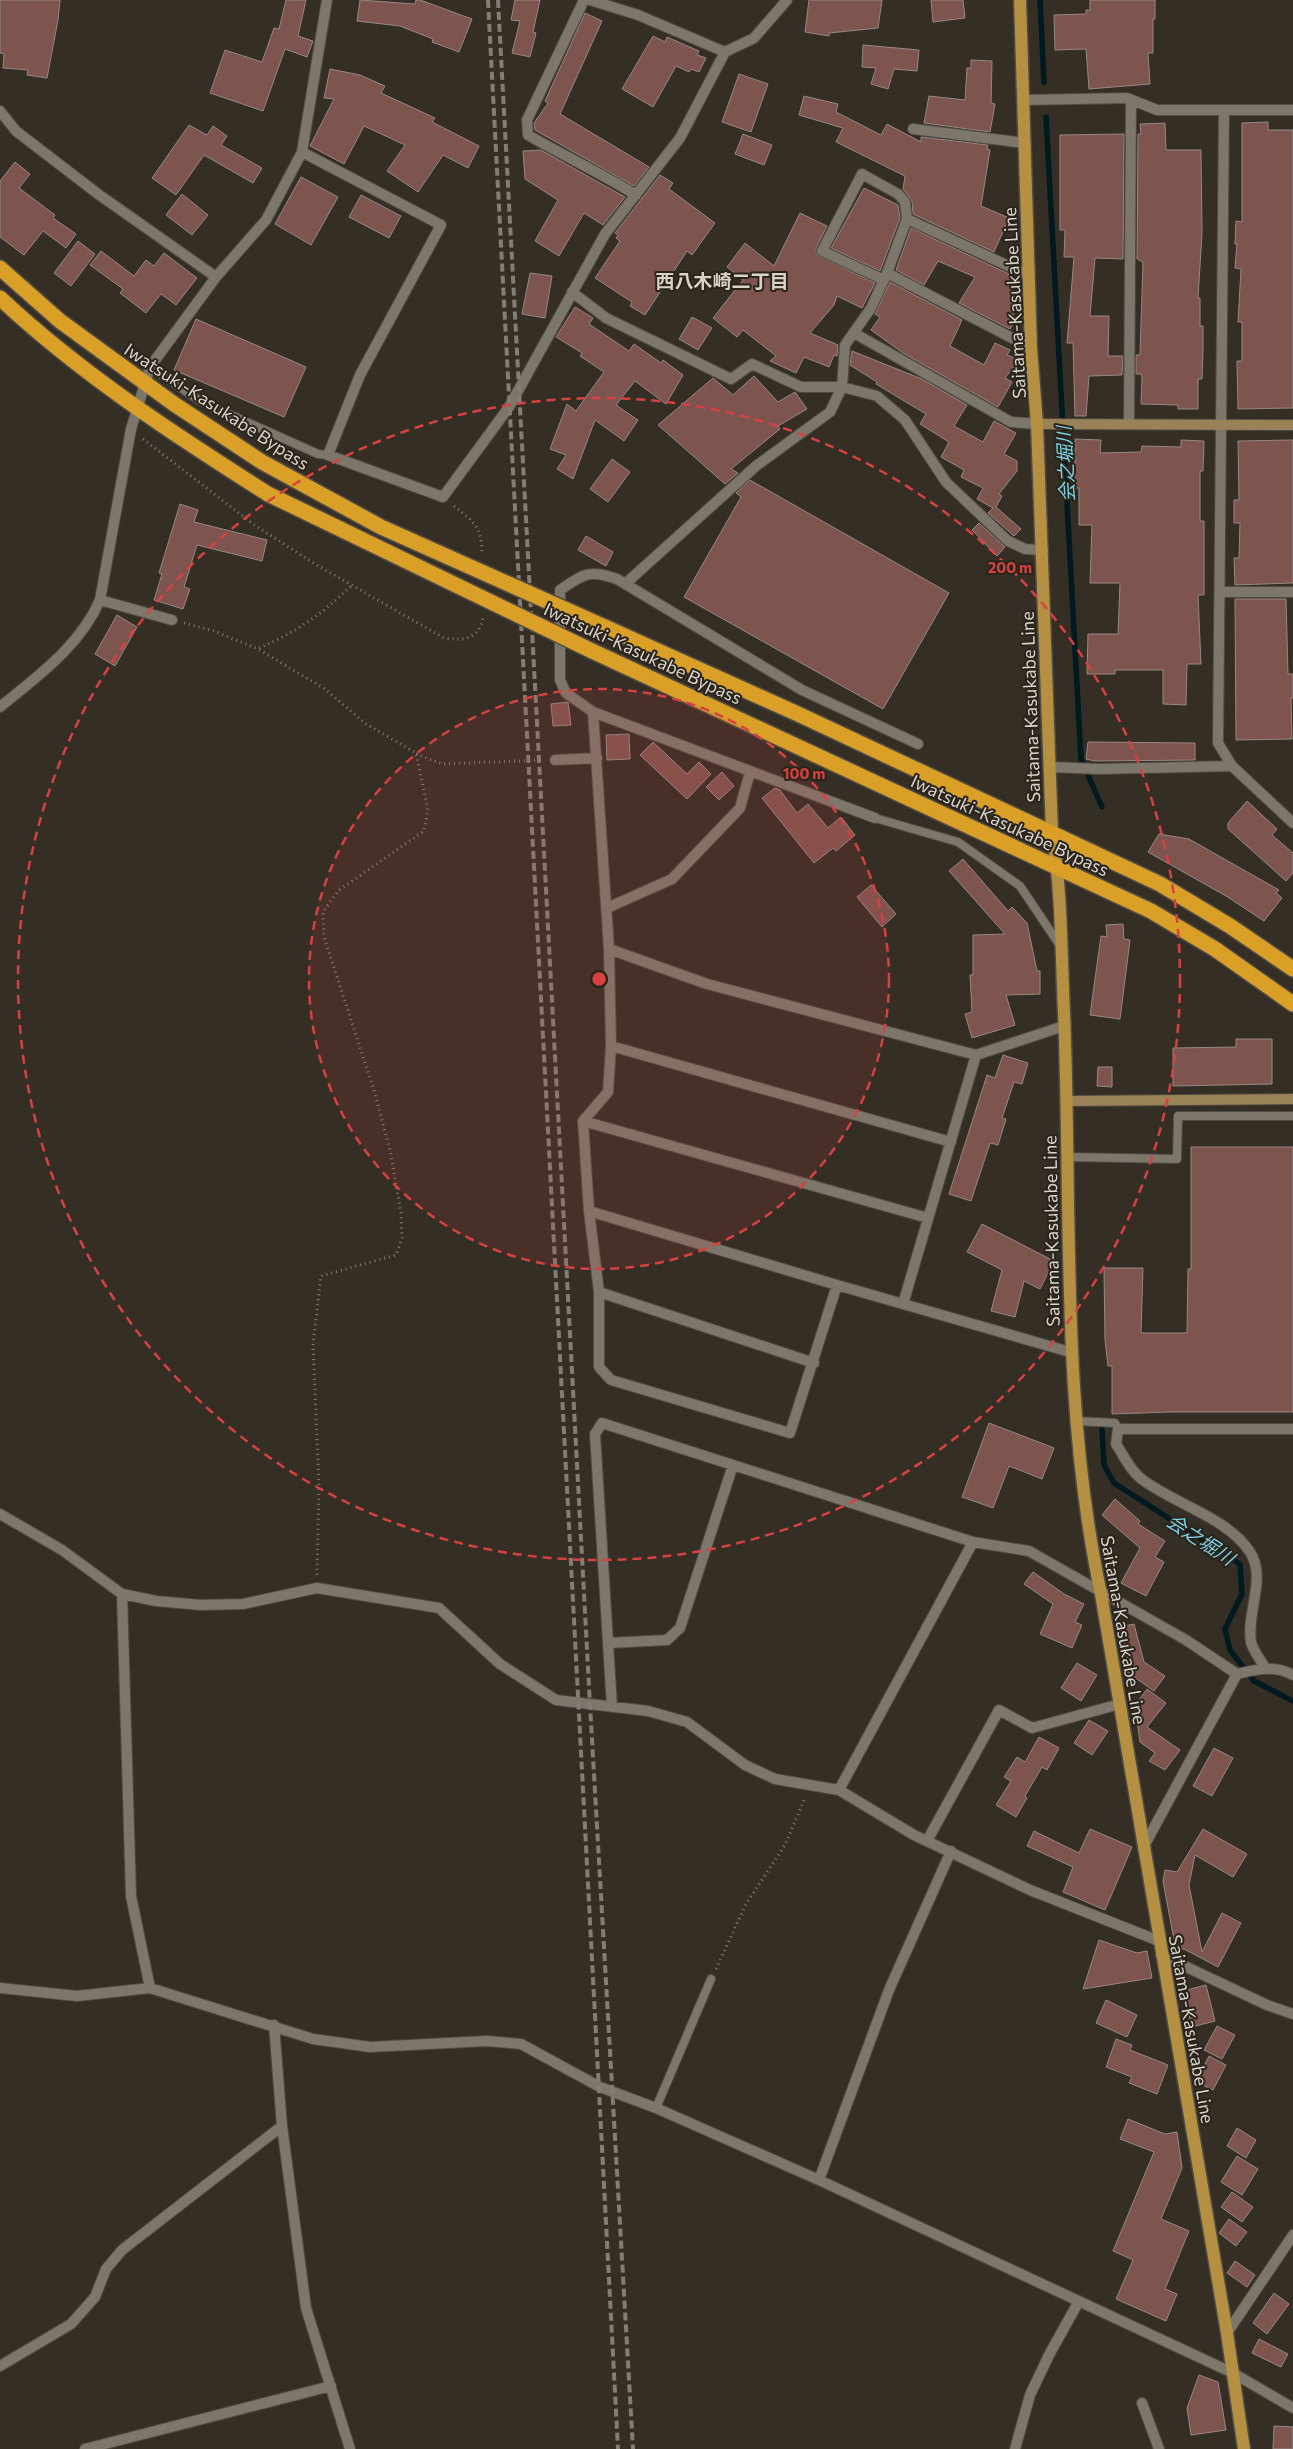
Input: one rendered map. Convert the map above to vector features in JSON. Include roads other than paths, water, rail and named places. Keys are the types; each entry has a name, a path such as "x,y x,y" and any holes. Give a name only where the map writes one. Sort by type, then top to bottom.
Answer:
{"highway":[{"name":"Iwatsuki-Kasukabe Bypass","path":"0,268 60,321 144,384 262,462 381,527 605,627 1160,884 1230,926 1293,969"},
{"name":"Iwatsuki-Kasukabe Bypass","path":"0,298 27,323 136,408 268,494 590,650 1151,911 1215,949 1293,1004"}],"main road":[{"name":"Saitama-Kasukabe Line","path":"1020,0 1030,348 1037,424 1052,833 1058,869 1067,1100 1070,1352 1089,1538 1101,1594 1120,1704 1161,1955 1227,2333 1244,2449"}],"street":[{"path":"0,707 49,668 78,637 100,600 122,473 136,408 150,368 216,277 266,220 302,152 327,0"},
{"path":"584,0 527,120 528,135 584,167 601,173 636,195"},
{"path":"590,0 638,15 725,52"},
{"path":"302,152 441,225 360,375 328,455 443,497 509,407 605,234 680,138 725,52 754,38 787,0"},
{"path":"1023,100 1131,100 1157,110 1293,110"},
{"path":"1129,423 1131,100"},
{"path":"1224,110 1221,592 1218,743 1232,766 1293,823"},
{"path":"0,111 16,131 98,194 216,277"},
{"path":"913,129 1025,143"},
{"path":"625,584 756,466 830,412 842,387 846,345 871,308 886,276 907,219 906,202 898,194 862,174 822,252 886,276 1030,348"},
{"path":"907,219 1028,274"},
{"path":"572,292 606,318 731,380 752,364 801,387 842,387 877,396 904,420 946,482 1008,541 1025,549 1043,550"},
{"path":"854,333 1011,422 1037,424 1129,423 1293,426"},
{"path":"875,818 593,712 566,693 560,680 560,590 578,578 598,572 625,584 802,690 918,744"},
{"path":"1221,592 1293,592"},
{"path":"100,600 172,620"},
{"path":"593,712 607,908 611,1046 608,1092 583,1121 599,1292 599,1367 611,1380 790,1433 814,1363 837,1286"},
{"path":"555,760 597,758"},
{"path":"1050,768 1099,769 1232,766"},
{"path":"607,908 672,879 740,808 750,772"},
{"path":"609,949 707,984 976,1055 1064,1026"},
{"path":"611,1046 951,1142"},
{"path":"903,1304 976,1055"},
{"path":"1067,1100 1293,1099"},
{"path":"583,1121 928,1218"},
{"path":"590,1211 837,1286 1070,1352"},
{"path":"599,1292 814,1363"},
{"path":"612,1707 595,1434 602,1423 973,1542 1029,1551 1101,1594 1186,1640 1238,1674 1260,1669 1280,1668 1293,1675"},
{"path":"1260,1669 1251,1644 1250,1628 1255,1599 1256,1564 1250,1551 1235,1534 1142,1480 1116,1444 1118,1430 1293,1429"},
{"path":"608,1644 668,1640 680,1628 733,1465"},
{"path":"0,1514 62,1550 122,1594 156,1601 202,1605 243,1604 317,1588 439,1608 500,1664 556,1700 648,1710 687,1722 745,1764 775,1779 839,1790 927,1841 1030,1890 1159,1941"},
{"path":"839,1790 973,1542"},
{"path":"122,1594 131,1896 150,1988"},
{"path":"1143,1848 1238,1674"},
{"path":"927,1841 999,1710 1032,1728 1120,1704"},
{"path":"819,2180 889,1990 951,1851"},
{"path":"1161,1955 1293,2014"},
{"path":"0,1988 77,1996 150,1988 274,2025 313,2039 370,2048 487,2041 521,2044 600,2087 656,2108 819,2180 1232,2373 1293,2408"},
{"path":"274,2025 282,2126 306,2308 350,2449"},
{"path":"0,2366 70,2324 95,2297 106,2269 122,2250 282,2126"},
{"path":"1227,2333 1293,2235"},
{"path":"1015,2449 1030,2395 1049,2355 1079,2301"},
{"path":"85,2449 118,2445 331,2386"},
{"path":"1142,2403 1159,2449"}],"lane":[{"path":"150,368 200,401 244,423 318,454 328,455"},
{"path":"875,818 958,842 1020,886 1061,948"},
{"path":"1068,1157 1177,1159 1178,1116 1293,1116"},
{"path":"1077,1421 1115,1423 1118,1430"},
{"path":"656,2108 711,1979"}],"waterway":[{"name":"会之堀川","path":"1040,0 1044,82"},
{"name":"会之堀川","path":"1046,117 1081,759 1102,807"},
{"name":"会之堀川","path":"1102,1429 1104,1465 1114,1483 1240,1564 1242,1594 1225,1629 1230,1650 1254,1681 1293,1701"}],"railway":[{"path":"488,0 618,2449"},
{"path":"498,0 590,1705 633,2449"}],"district":[{"name":"西八木崎二丁目","path":"722,280"}]}
